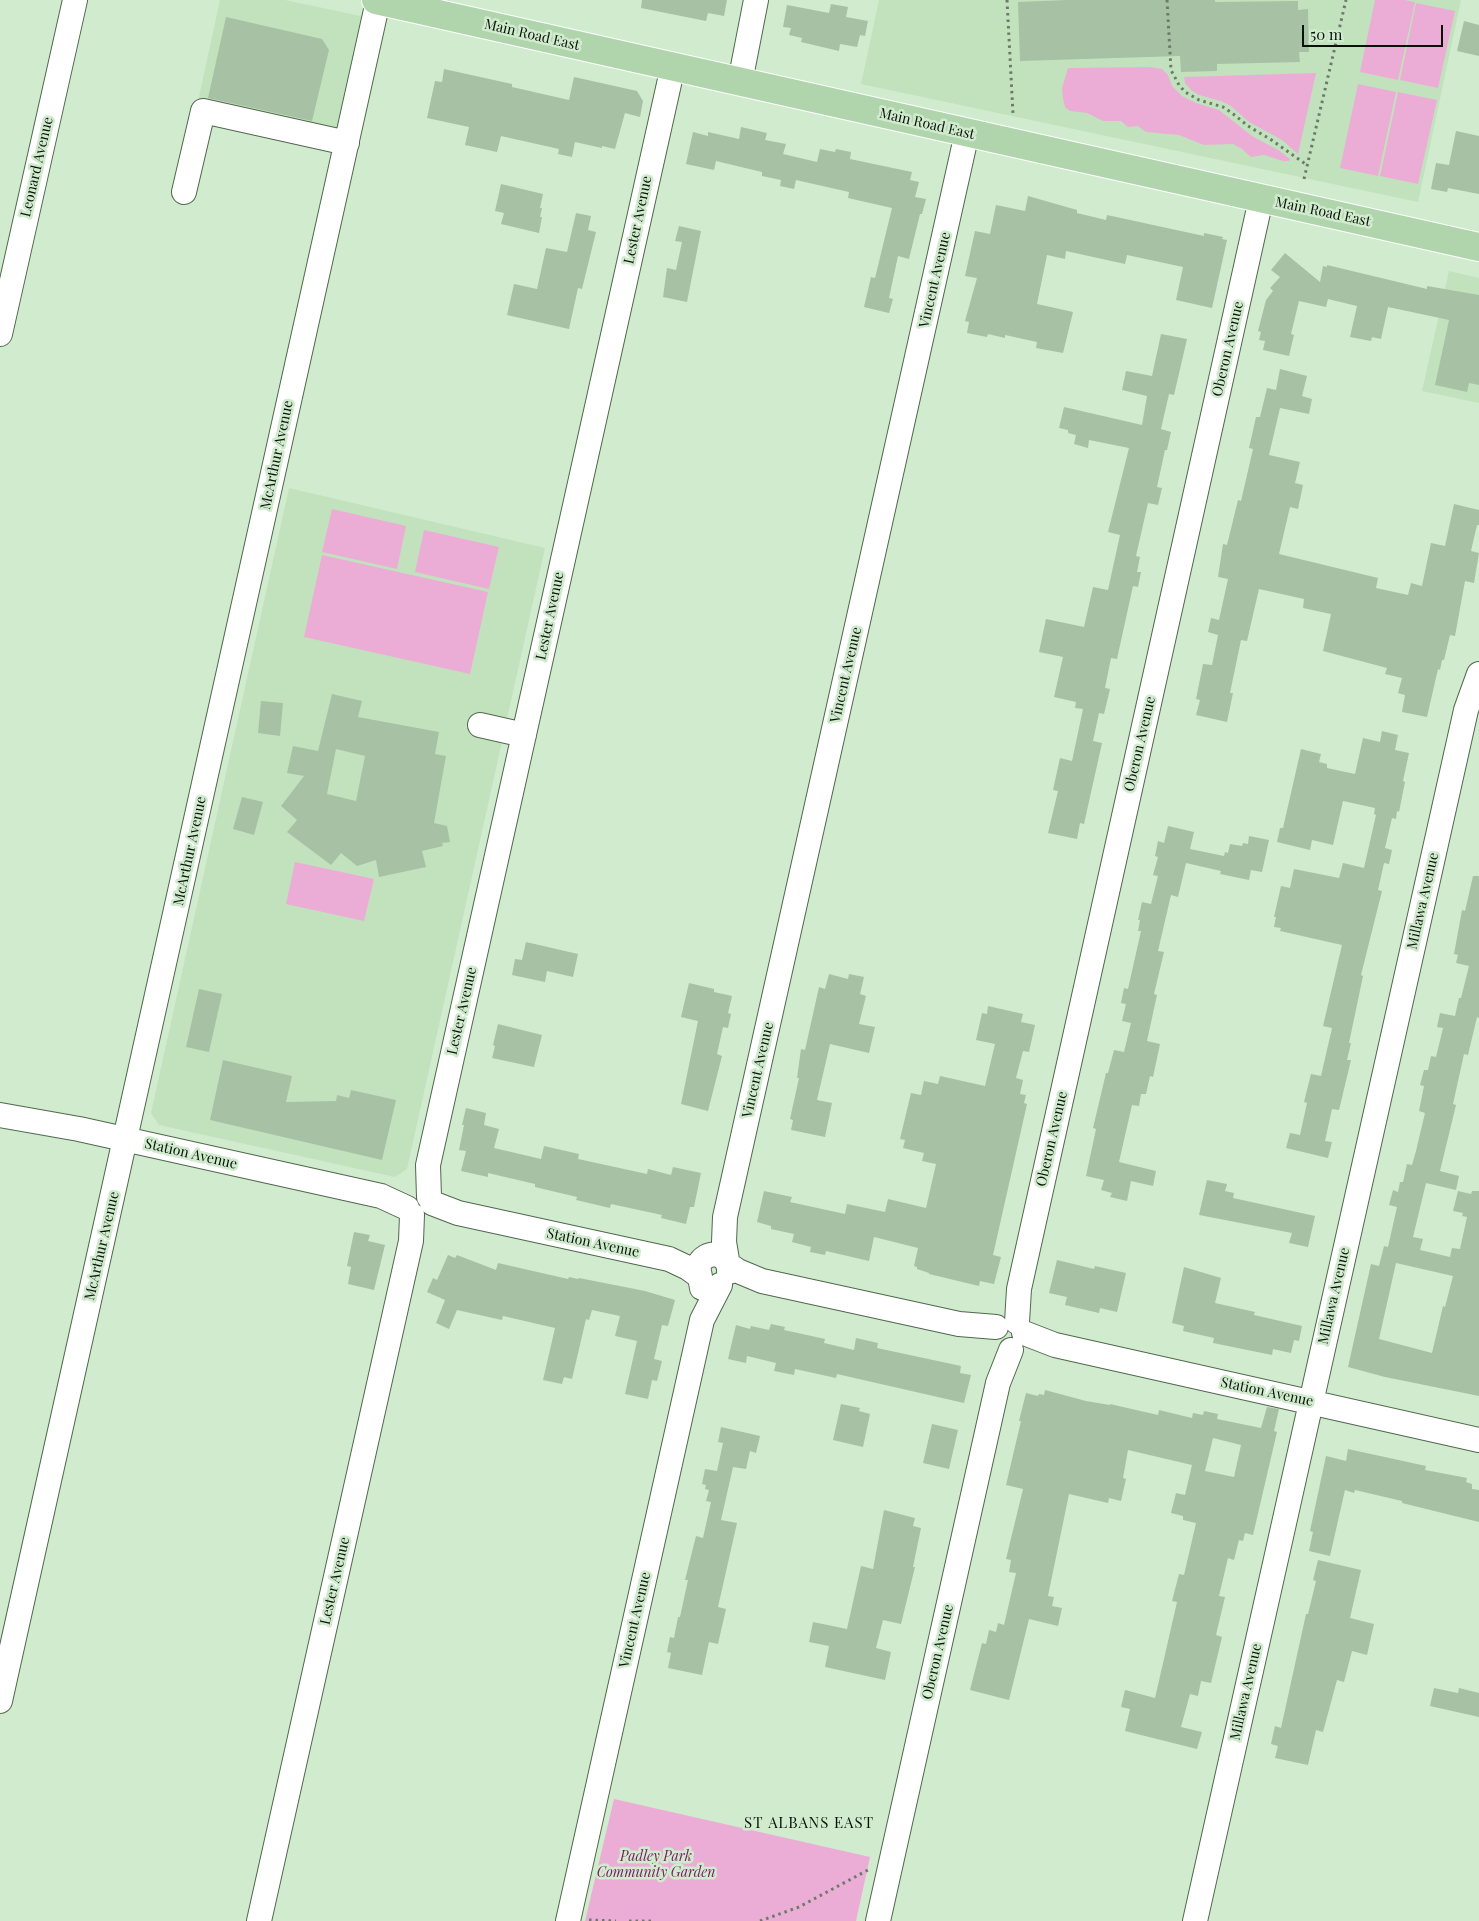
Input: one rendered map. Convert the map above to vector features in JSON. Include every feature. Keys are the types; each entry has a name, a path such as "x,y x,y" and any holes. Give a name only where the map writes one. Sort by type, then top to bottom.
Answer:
{"main road":[{"name":"Main Road East","path":"377,0 1479,247"}],"street":[{"name":"Leonard Avenue","path":"0,334 74,0"},
{"name":"McArthur Avenue","path":"0,1701 347,143 377,0"},
{"path":"740,82 756,0"},
{"name":"Lester Avenue","path":"259,1921 672,66"},
{"path":"184,192 203,111 347,143"},
{"name":"Vincent Avenue","path":"578,1920 702,1320 714,1270 724,1242 725,1217 967,133"},
{"name":"Oberon Avenue","path":"878,1921 1261,199"},
{"name":"Millawa Avenue","path":"1195,1921 1466,710 1479,674"},
{"path":"480,725 524,735"},
{"name":"Station Avenue","path":"0,1115 126,1139 669,1259 692,1259 739,1280 762,1281 1311,1401 1479,1440"}],"path":[{"path":"1007,0 1013,114"},
{"path":"1167,0 1171,70 1179,85 1185,92 1199,100 1223,107 1307,165"},
{"path":"1304,180 1346,0"},
{"path":"760,1921 799,1907 870,1869"},
{"path":"578,1920 616,1921"},
{"path":"629,1921 655,1921"}],"shaded area":[{"path":"220,0 285,0 365,17 339,137 197,106"},
{"path":"879,0 1461,0 1418,202 861,84"},
{"path":"1449,271 1479,278 1479,403 1422,391"},
{"path":"289,488 545,548 407,1169 395,1177 159,1125 151,1113"}],"green space":[{"path":"1375,0 1415,2 1398,80 1360,72"},
{"path":"1416,3 1455,11 1438,88 1400,80"},
{"path":"1150,67 1162,69 1168,75 1172,86 1182,96 1196,103 1219,110 1252,136 1278,150 1290,159 1289,161 1264,155 1251,157 1233,144 1204,145 1179,135 1146,132 1138,126 1128,127 1121,121 1103,121 1087,113 1070,111 1065,107 1062,88 1068,68"},
{"path":"1316,73 1298,154 1282,140 1249,122 1231,106 1199,95 1191,90 1185,83 1184,77"},
{"path":"1358,84 1396,92 1378,176 1340,168"},
{"path":"1398,92 1437,100 1418,184 1380,176"},
{"path":"332,509 406,526 397,569 322,552"},
{"path":"424,530 499,547 489,589 415,572"},
{"path":"322,555 488,592 470,674 304,637"},
{"path":"295,862 374,879 364,921 286,904"},
{"name":"Padley Park Community Garden","path":"614,1799 870,1857 856,1921 585,1921"}],"building":[{"path":"642,0 727,0 724,16 708,13 706,21 641,8"},
{"path":"1068,0 1298,1 1298,10 1308,9 1309,52 1299,52 1300,62 1217,64 1217,71 1181,72 1180,56 1020,61 1018,2"},
{"path":"831,4 848,7 846,17 868,21 865,36 860,35 857,47 840,44 839,51 801,42 802,38 789,35 791,28 783,27 787,5 829,13"},
{"path":"226,17 322,39 329,50 312,121 208,98"},
{"path":"1464,21 1479,25 1479,56 1457,51"},
{"path":"444,69 512,84 512,87 569,100 574,77 637,91 643,101 640,117 625,113 615,149 575,142 572,157 558,154 559,149 501,136 497,152 465,145 469,127 427,118 435,81 442,82"},
{"path":"741,127 767,133 765,140 786,144 783,154 817,162 820,149 835,152 836,149 851,152 850,159 912,172 910,180 919,182 915,197 926,199 922,214 920,214 909,259 898,256 889,298 893,299 889,313 864,307 871,277 875,278 892,208 848,198 849,192 796,180 794,189 780,186 781,180 762,176 762,172 716,161 714,170 686,164 693,132 708,136 708,132 739,139"},
{"path":"1456,131 1479,136 1479,194 1448,188 1447,192 1431,189 1436,163 1449,165"},
{"path":"501,184 543,194 540,208 542,208 540,217 542,217 539,233 501,224 504,213 495,211"},
{"path":"1028,196 1077,210 1077,213 1106,220 1107,215 1204,236 1204,233 1223,237 1222,239 1227,240 1212,308 1176,300 1183,267 1127,255 1125,264 1066,251 1065,259 1047,255 1037,304 1073,312 1063,353 1036,348 1037,342 1005,335 1005,338 988,334 987,337 967,333 969,322 965,321 977,278 965,276 975,231 990,234 996,205 1025,211"},
{"path":"576,213 591,216 588,230 596,232 582,289 578,288 569,329 507,315 514,284 537,289 546,248 567,252"},
{"path":"679,226 701,231 687,302 663,297 667,268 676,270 682,242 675,241"},
{"path":"1285,253 1320,282 1323,266 1327,267 1327,265 1427,289 1427,286 1479,295 1479,385 1469,383 1467,392 1435,385 1449,320 1388,307 1381,339 1372,337 1371,341 1350,337 1357,306 1328,299 1326,307 1299,301 1291,334 1294,335 1289,356 1263,350 1265,341 1259,340 1261,332 1258,331 1266,300 1273,291 1270,288 1280,277 1271,270"},
{"path":"1161,334 1187,339 1174,395 1169,394 1161,429 1171,432 1157,487 1162,488 1158,505 1148,503 1136,556 1140,557 1137,572 1141,572 1138,587 1133,586 1117,659 1111,658 1105,688 1110,689 1104,714 1099,713 1093,741 1102,743 1084,824 1080,823 1077,839 1048,833 1058,791 1053,790 1060,758 1072,761 1083,709 1075,708 1076,702 1054,697 1063,657 1039,652 1046,619 1084,627 1093,587 1108,590 1120,535 1108,532 1129,448 1089,440 1088,448 1074,444 1076,435 1068,433 1068,430 1059,428 1064,407 1142,425 1147,396 1122,390 1126,371 1152,376"},
{"path":"1280,369 1307,376 1302,396 1312,399 1309,414 1280,408 1269,455 1300,462 1295,483 1303,485 1298,509 1290,507 1279,554 1378,578 1376,588 1408,595 1411,583 1422,586 1431,543 1445,546 1454,504 1479,510 1479,525 1477,525 1471,551 1479,553 1474,583 1465,581 1455,636 1450,635 1444,660 1442,660 1440,670 1438,669 1427,717 1402,712 1405,695 1398,693 1402,678 1385,674 1387,668 1323,651 1331,614 1303,608 1304,599 1259,589 1247,641 1241,640 1230,693 1233,693 1227,722 1196,715 1200,700 1196,699 1203,664 1212,665 1218,635 1208,632 1211,618 1219,620 1228,579 1218,577 1223,544 1227,545 1238,500 1241,501 1253,449 1249,448 1256,417 1260,417 1267,388 1276,390"},
{"path":"332,694 362,701 358,717 439,732 435,754 446,756 434,823 447,826 450,842 442,843 443,846 422,851 426,867 379,877 376,860 357,866 341,853 331,865 287,832 297,820 281,806 304,776 287,773 293,746 318,751","holes":["336,749 365,756 356,801 327,794"]},
{"path":"261,701 283,703 280,736 258,733"},
{"path":"1382,731 1398,735 1395,750 1409,753 1399,812 1397,811 1396,819 1392,818 1385,848 1392,850 1389,864 1384,863 1378,890 1382,891 1361,975 1363,976 1347,1060 1351,1060 1339,1110 1332,1109 1325,1141 1332,1142 1328,1158 1286,1148 1290,1133 1300,1135 1307,1103 1304,1102 1311,1074 1321,1076 1332,1028 1323,1026 1342,945 1280,931 1281,928 1274,927 1276,917 1274,917 1281,886 1290,888 1294,869 1339,878 1343,863 1364,868 1376,815 1374,814 1375,808 1343,801 1333,845 1312,840 1310,850 1277,842 1280,828 1283,828 1301,749 1321,754 1319,762 1327,764 1327,768 1355,774 1363,738 1380,742"},
{"path":"242,797 263,802 254,835 233,829"},
{"path":"1168,826 1194,832 1190,849 1224,856 1225,852 1228,853 1230,844 1242,846 1243,843 1248,844 1249,836 1269,840 1262,872 1251,870 1249,880 1220,874 1221,871 1186,863 1178,897 1171,895 1158,951 1164,952 1154,994 1157,995 1147,1041 1160,1044 1153,1077 1150,1076 1146,1094 1141,1094 1139,1106 1132,1105 1119,1162 1156,1171 1153,1186 1131,1181 1127,1201 1110,1197 1112,1193 1101,1190 1104,1180 1086,1176 1096,1129 1093,1128 1106,1073 1108,1073 1114,1050 1124,1052 1131,1023 1122,1021 1126,1004 1121,1003 1124,988 1128,989 1141,931 1138,931 1140,920 1138,920 1142,902 1151,904 1158,876 1153,875 1158,857 1155,856 1158,841 1164,843"},
{"path":"1473,876 1479,876 1479,1018 1477,1017 1468,1055 1464,1054 1453,1104 1456,1105 1440,1171 1459,1176 1456,1190 1426,1183 1413,1237 1423,1239 1420,1250 1450,1257 1452,1248 1460,1249 1467,1217 1462,1216 1463,1213 1453,1211 1458,1191 1471,1194 1472,1191 1479,1191 1479,1396 1385,1377 1348,1367 1371,1264 1379,1266 1384,1246 1388,1247 1397,1207 1389,1205 1393,1190 1398,1192 1400,1182 1403,1182 1407,1164 1412,1165 1416,1151 1425,1113 1419,1111 1424,1086 1420,1085 1424,1070 1428,1070 1431,1056 1436,1057 1443,1028 1437,1027 1440,1013 1455,1016 1459,998 1461,998 1469,966 1456,963 1458,955 1454,954 1462,910 1465,911","holes":["1396,1263 1453,1276 1445,1307 1443,1306 1432,1353 1379,1339"]},
{"path":"526,942 578,954 573,977 547,971 545,982 512,975 515,959 522,960"},
{"path":"829,974 848,979 849,974 864,977 860,994 866,996 859,1024 875,1027 869,1053 830,1044 817,1100 832,1103 825,1137 791,1130 793,1120 790,1119 799,1078 797,1078 801,1049 805,1050 819,987 825,989"},
{"path":"689,983 732,996 728,1013 731,1014 728,1028 723,1027 717,1054 722,1056 708,1111 681,1104 698,1021 681,1017"},
{"path":"199,989 222,994 209,1052 186,1047"},
{"path":"988,1006 1023,1014 1021,1022 1035,1025 1029,1052 1023,1051 1016,1078 1023,1080 1020,1094 1026,1095 1024,1103 1027,1104 993,1255 1001,1257 994,1284 980,1281 979,1286 929,1274 914,1266 918,1248 874,1237 869,1261 826,1251 825,1255 810,1252 811,1247 792,1242 794,1234 771,1229 771,1226 757,1222 764,1191 792,1197 790,1202 845,1214 847,1204 885,1212 888,1199 926,1208 936,1164 922,1161 924,1153 903,1148 905,1140 900,1139 911,1093 921,1095 924,1081 938,1084 940,1076 985,1086 995,1044 976,1040 982,1013 987,1014"},
{"path":"498,1024 542,1035 534,1067 492,1058"},
{"path":"223,1060 292,1076 286,1102 336,1101 337,1095 349,1098 351,1090 396,1100 382,1160 210,1120"},
{"path":"466,1108 486,1113 484,1125 499,1129 494,1148 541,1159 544,1146 579,1154 578,1159 647,1174 648,1169 671,1175 673,1167 701,1173 694,1207 690,1207 686,1224 661,1218 662,1215 611,1204 610,1208 576,1200 577,1197 535,1187 535,1184 488,1173 488,1177 461,1171 466,1151 459,1150"},
{"path":"1207,1180 1227,1184 1225,1191 1234,1193 1233,1198 1315,1216 1308,1247 1289,1243 1292,1233 1199,1215"},
{"path":"354,1232 370,1235 368,1241 385,1245 374,1290 348,1284 351,1267 347,1266"},
{"path":"448,1255 455,1258 457,1255 496,1270 498,1263 568,1279 569,1277 579,1278 645,1291 675,1300 668,1326 662,1325 654,1359 662,1361 657,1381 652,1380 648,1399 625,1394 637,1341 615,1336 620,1316 592,1310 589,1320 586,1319 572,1379 564,1377 562,1384 543,1380 555,1328 503,1316 502,1320 457,1310 449,1329 436,1323 445,1300 427,1292 433,1278 437,1280"},
{"path":"1057,1260 1094,1269 1095,1266 1126,1273 1117,1312 1100,1308 1099,1313 1065,1305 1067,1297 1049,1293"},
{"path":"1184,1267 1221,1278 1215,1303 1255,1312 1254,1315 1302,1326 1299,1341 1294,1340 1291,1353 1273,1349 1272,1355 1213,1343 1214,1338 1183,1331 1184,1326 1172,1323"},
{"path":"771,1324 785,1327 784,1330 825,1339 824,1343 854,1350 856,1338 878,1343 877,1348 961,1366 960,1373 971,1375 964,1403 837,1374 836,1378 795,1369 794,1375 774,1371 776,1363 747,1356 746,1363 728,1359 736,1325 750,1329 751,1326 769,1330"},
{"path":"1045,1390 1086,1401 1110,1404 1158,1415 1159,1410 1192,1418 1193,1413 1203,1415 1204,1411 1218,1414 1217,1419 1261,1428 1267,1407 1279,1409 1274,1431 1277,1432 1253,1535 1245,1533 1243,1541 1239,1540 1234,1560 1228,1558 1219,1596 1225,1597 1216,1635 1222,1637 1211,1683 1201,1681 1198,1696 1190,1694 1181,1727 1202,1732 1197,1749 1125,1731 1130,1709 1121,1707 1125,1690 1155,1698 1177,1602 1172,1601 1179,1574 1184,1575 1196,1523 1183,1520 1183,1516 1171,1513 1176,1493 1185,1495 1192,1465 1128,1450 1123,1478 1126,1479 1121,1501 1109,1498 1108,1503 1069,1494 1048,1596 1054,1597 1052,1606 1062,1608 1058,1626 1029,1619 1009,1700 970,1690 982,1643 986,1644 989,1630 996,1632 998,1623 1004,1625 1016,1573 1009,1572 1011,1560 1006,1559 1023,1489 1006,1485 1026,1393 1038,1396 1039,1394 1044,1395","holes":["1213,1438 1241,1445 1234,1477 1205,1471"]},
{"path":"841,1404 860,1408 859,1411 870,1414 863,1447 833,1440"},
{"path":"932,1424 958,1430 949,1469 923,1463"},
{"path":"721,1427 760,1436 756,1453 750,1451 746,1469 733,1467 721,1520 737,1523 718,1607 726,1609 718,1644 709,1642 702,1675 668,1668 671,1653 667,1652 670,1637 674,1638 678,1617 680,1617 688,1580 685,1580 696,1536 703,1538 711,1502 706,1501 709,1490 705,1489 706,1485 702,1484 705,1469 717,1471 723,1443 718,1442"},
{"path":"1348,1449 1426,1466 1425,1470 1467,1478 1466,1482 1472,1484 1472,1489 1479,1490 1479,1522 1402,1503 1402,1501 1355,1490 1354,1493 1345,1490 1330,1556 1309,1551 1313,1532 1310,1531 1326,1456 1346,1461"},
{"path":"884,1510 915,1518 913,1526 921,1528 913,1567 915,1567 901,1624 883,1620 876,1648 891,1652 885,1680 825,1667 829,1646 809,1642 813,1622 847,1629 861,1566 873,1569"},
{"path":"1318,1560 1361,1570 1350,1618 1374,1624 1367,1655 1352,1651 1344,1682 1337,1680 1323,1732 1316,1730 1308,1765 1275,1758 1278,1746 1271,1744 1275,1726 1281,1728 1306,1614 1308,1614 1316,1581 1313,1580"},
{"path":"1434,1688 1458,1693 1459,1688 1479,1693 1479,1717 1430,1706"}],"district":[{"name":"ST ALBANS EAST","path":"809,1823"}]}
